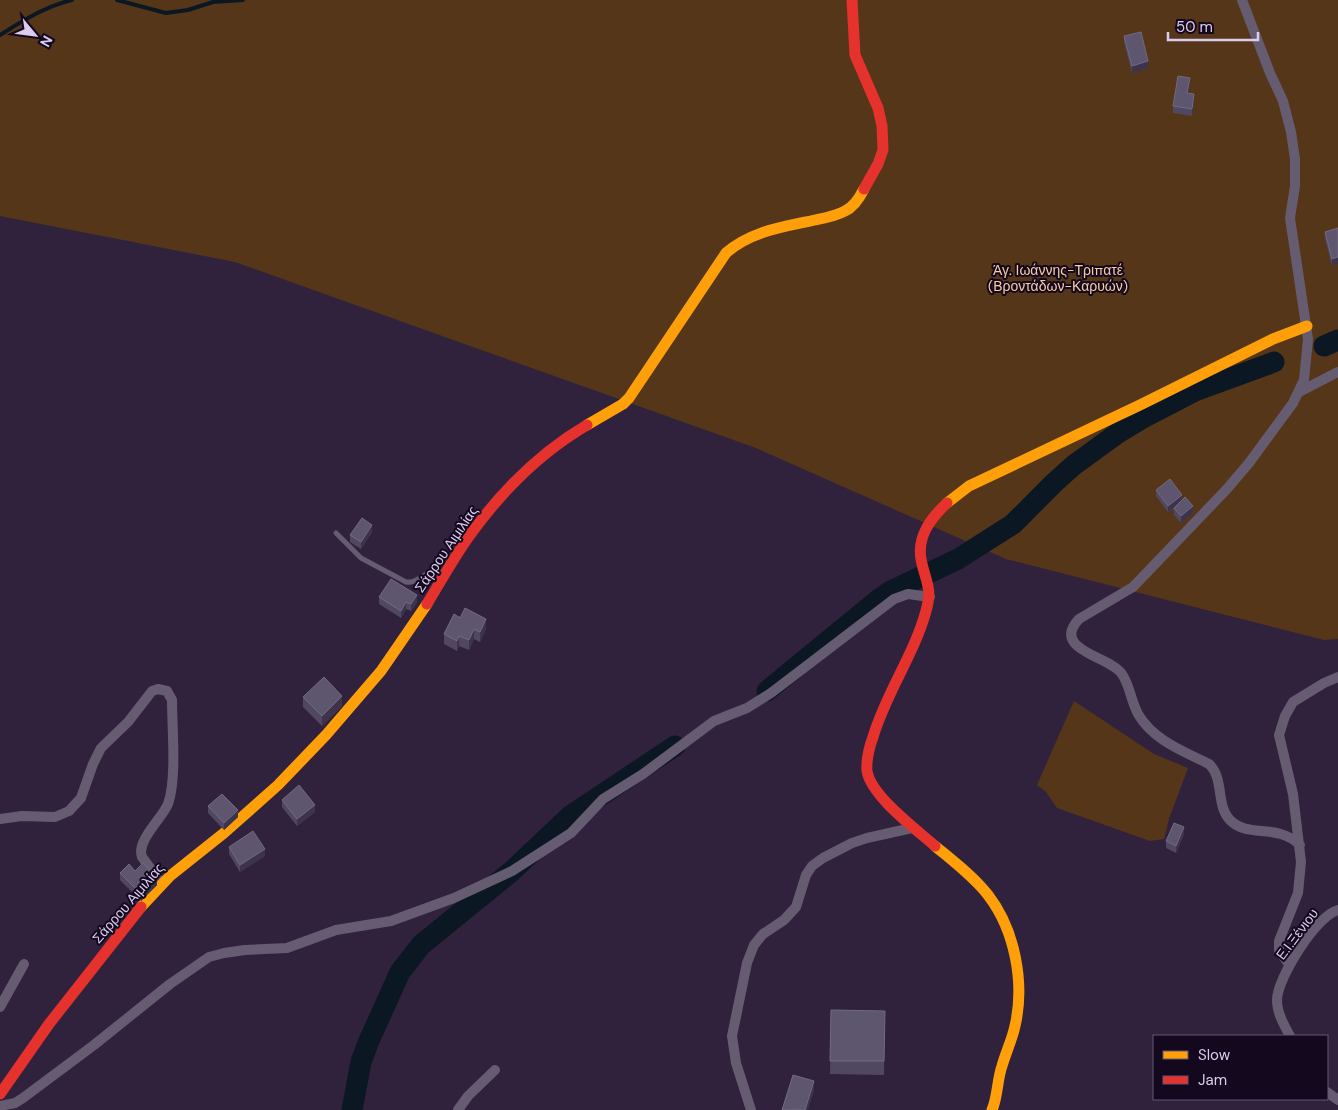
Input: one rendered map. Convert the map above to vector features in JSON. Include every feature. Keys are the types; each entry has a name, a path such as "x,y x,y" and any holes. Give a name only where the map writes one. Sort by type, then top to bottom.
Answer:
{"street":[{"name":"Σάρρου Αιμιλίας","path":"0,1094 49,1024 162,884 278,786 326,735 381,671 412,627 470,535 496,504 538,460 565,438 607,414 629,398 720,261 736,243 760,232 838,214 846,211 858,200 881,157 883,135 878,108 855,56 852,0"},
{"path":"1242,0 1270,73 1283,101 1291,132 1295,159 1295,186 1290,218 1308,339 1304,380 1299,392 1249,463 1226,490 1133,588 1079,619 1075,624 1072,637 1074,643 1079,648 1110,664 1122,674 1139,715 1152,732 1213,768 1217,774 1224,810 1232,822 1245,828 1278,832 1300,845"},
{"path":"992,1110 997,1098 1001,1070 1016,1024 1018,991 1013,946 1004,924 987,894 976,882 912,828 872,787 869,780 867,760 882,711 926,612 930,591 921,558 922,537 932,518 944,505 969,486 1140,405 1273,339 1307,326"},
{"path":"1299,392 1338,372"},
{"path":"0,1106 15,1103 23,1098 94,1045 170,984 209,958 224,953 287,948 336,930 391,921 454,898 512,871 571,833 603,799 643,774 714,721 747,708 771,693 894,599 908,594 930,591"},
{"path":"1289,964 1278,946 1300,886 1301,862 1293,794 1279,735 1281,724 1293,702 1324,683 1338,677"},
{"path":"0,819 22,816 55,817 69,810 81,798 101,748 128,722 152,691 158,689 167,690 172,700 173,780 171,794 162,815 142,842 140,852 142,858 162,884"},
{"path":"751,1110 737,1068 732,1036 747,963 754,945 763,934 784,920 796,907 806,875 812,866 852,843 912,828"},
{"name":"Ε.Ι.Ξένιου","path":"1290,1035 1278,1011 1278,992 1289,964 1326,916 1338,910"},
{"path":"0,1007 24,964"},
{"path":"458,1110 468,1096 495,1070"}],"lane":[{"path":"336,532 361,558 406,582 412,583 430,572 445,574"}],"green space":[{"name":"Άγ. Ιωάννης-Τριπατέ (Βροντάδων-Καρυών)","path":"0,0 1338,0 1338,639 1324,640 1006,559 756,448 235,262 0,216"},
{"path":"1074,701 1154,754 1188,768 1169,819 1164,839 1150,841 1057,808 1046,792 1037,785"}],"building":[{"path":"1141,32 1148,61 1132,66 1124,36"},
{"path":"1178,76 1190,78 1187,93 1194,94 1192,109 1173,106"},
{"path":"1338,228 1338,257 1332,259 1325,232"},
{"path":"1170,479 1182,495 1168,506 1156,490"},
{"path":"1185,497 1193,506 1181,516 1174,508"},
{"path":"362,518 372,525 361,542 350,535"},
{"path":"391,579 417,595 411,604 406,602 401,611 379,597"},
{"path":"465,608 486,619 480,632 474,629 469,640 459,636 457,641 444,634 454,614 460,618"},
{"path":"324,677 342,696 322,716 303,697"},
{"path":"299,785 315,805 297,819 282,800"},
{"path":"222,794 238,810 224,823 208,806"},
{"path":"1174,823 1184,827 1176,846 1166,841"},
{"path":"253,831 265,849 240,865 229,847"},
{"path":"143,863 157,878 141,894 120,873 129,864 135,871"},
{"path":"831,1010 885,1011 884,1061 830,1061"},
{"path":"793,1075 814,1081 805,1110 782,1110"}],"waterway":[{"path":"0,35 44,10 72,0"},
{"path":"117,0 166,13 188,10 213,2 243,0"},
{"path":"1324,346 1338,340"},
{"path":"767,691 879,599 891,591 958,559 1013,524 1074,465 1118,433 1195,391 1274,362"},
{"path":"352,1110 361,1062 368,1043 400,972 421,945 512,871 570,816 675,746"}],"traffic: slow":[{"path":"587,425 623,404 629,398 726,253 746,240 768,231 842,213 854,204 864,189"},
{"path":"947,503 969,486 1140,405 1273,339 1307,326"},
{"path":"141,907 170,876 224,833 278,785 326,735 381,671 427,604"},
{"path":"935,846 969,875 988,895 1005,924 1015,958 1018,975 1018,1009 1014,1031 1000,1071 992,1110"}],"traffic: jam":[{"path":"852,0 855,55 878,108 882,126 883,150 878,164 864,189"},
{"path":"427,604 464,543 495,503 538,460 587,425"},
{"path":"935,846 885,801 870,781 867,762 870,745 885,705 921,627 928,603 929,590 920,551 923,535 931,521 947,503"},
{"path":"0,1094 49,1024 141,907"}]}
